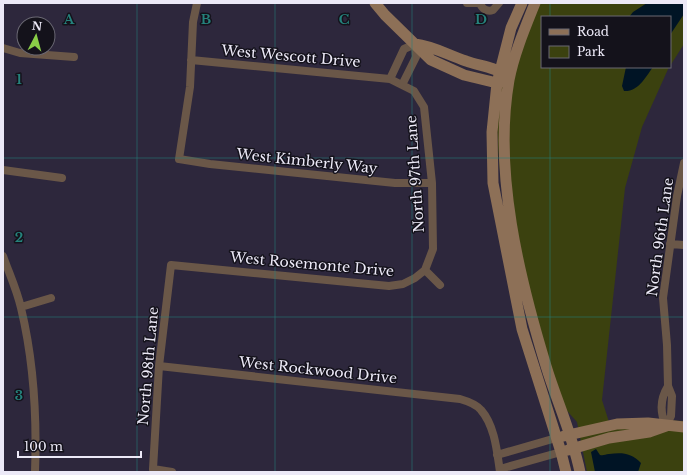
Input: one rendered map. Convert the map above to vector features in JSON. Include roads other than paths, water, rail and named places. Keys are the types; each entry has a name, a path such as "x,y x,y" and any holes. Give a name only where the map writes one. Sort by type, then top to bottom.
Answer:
{"street":[{"path":"190,60 197,3"},
{"path":"375,3 385,15 431,60 450,70 496,83 509,79"},
{"path":"467,3 480,3 483,8 488,11 494,10 499,3"},
{"path":"522,3 511,28 496,83 492,132 494,182 522,329 566,472"},
{"path":"535,3 522,36 509,79 504,136 505,185 516,245 546,367 571,435 580,472"},
{"path":"402,84 416,57 415,44"},
{"path":"390,79 404,49 415,44 429,46 466,61 499,71 509,79"},
{"path":"3,48 20,53 74,58"},
{"name":"West Wescott Drive","path":"190,60 390,79"},
{"name":"West Kimberly Way","path":"190,60 190,87 179,158 210,164 395,183 432,183"},
{"name":"North 97th Lane","path":"390,79 414,91 424,107 432,183 433,249 425,270"},
{"name":"North 96th Lane","path":"666,426 662,415 663,394 668,386 667,345 663,298 670,244 684,163"},
{"path":"3,170 62,178"},
{"path":"670,244 684,245"},
{"path":"3,256 21,307 32,378 36,431 35,472"},
{"name":"West Rosemonte Drive","path":"171,265 389,286 403,284 415,278 425,270"},
{"name":"North 98th Lane","path":"171,265 159,366 153,469 172,472"},
{"path":"425,270 440,285"},
{"path":"21,307 51,298"},
{"name":"West Rockwood Drive","path":"159,366 460,398 472,403 481,410 488,421 497,455"},
{"path":"666,426 649,432 609,438 500,471 497,455 556,438 617,424 648,423 684,427"}],"water":[{"path":"647,3 684,3 684,14 671,34 671,16 630,16 633,12"},
{"path":"626,68 652,68 637,87 629,91 624,91 622,86"},
{"path":"596,449 600,455 622,453 634,457 641,463 638,472 595,472 591,452"}]}
